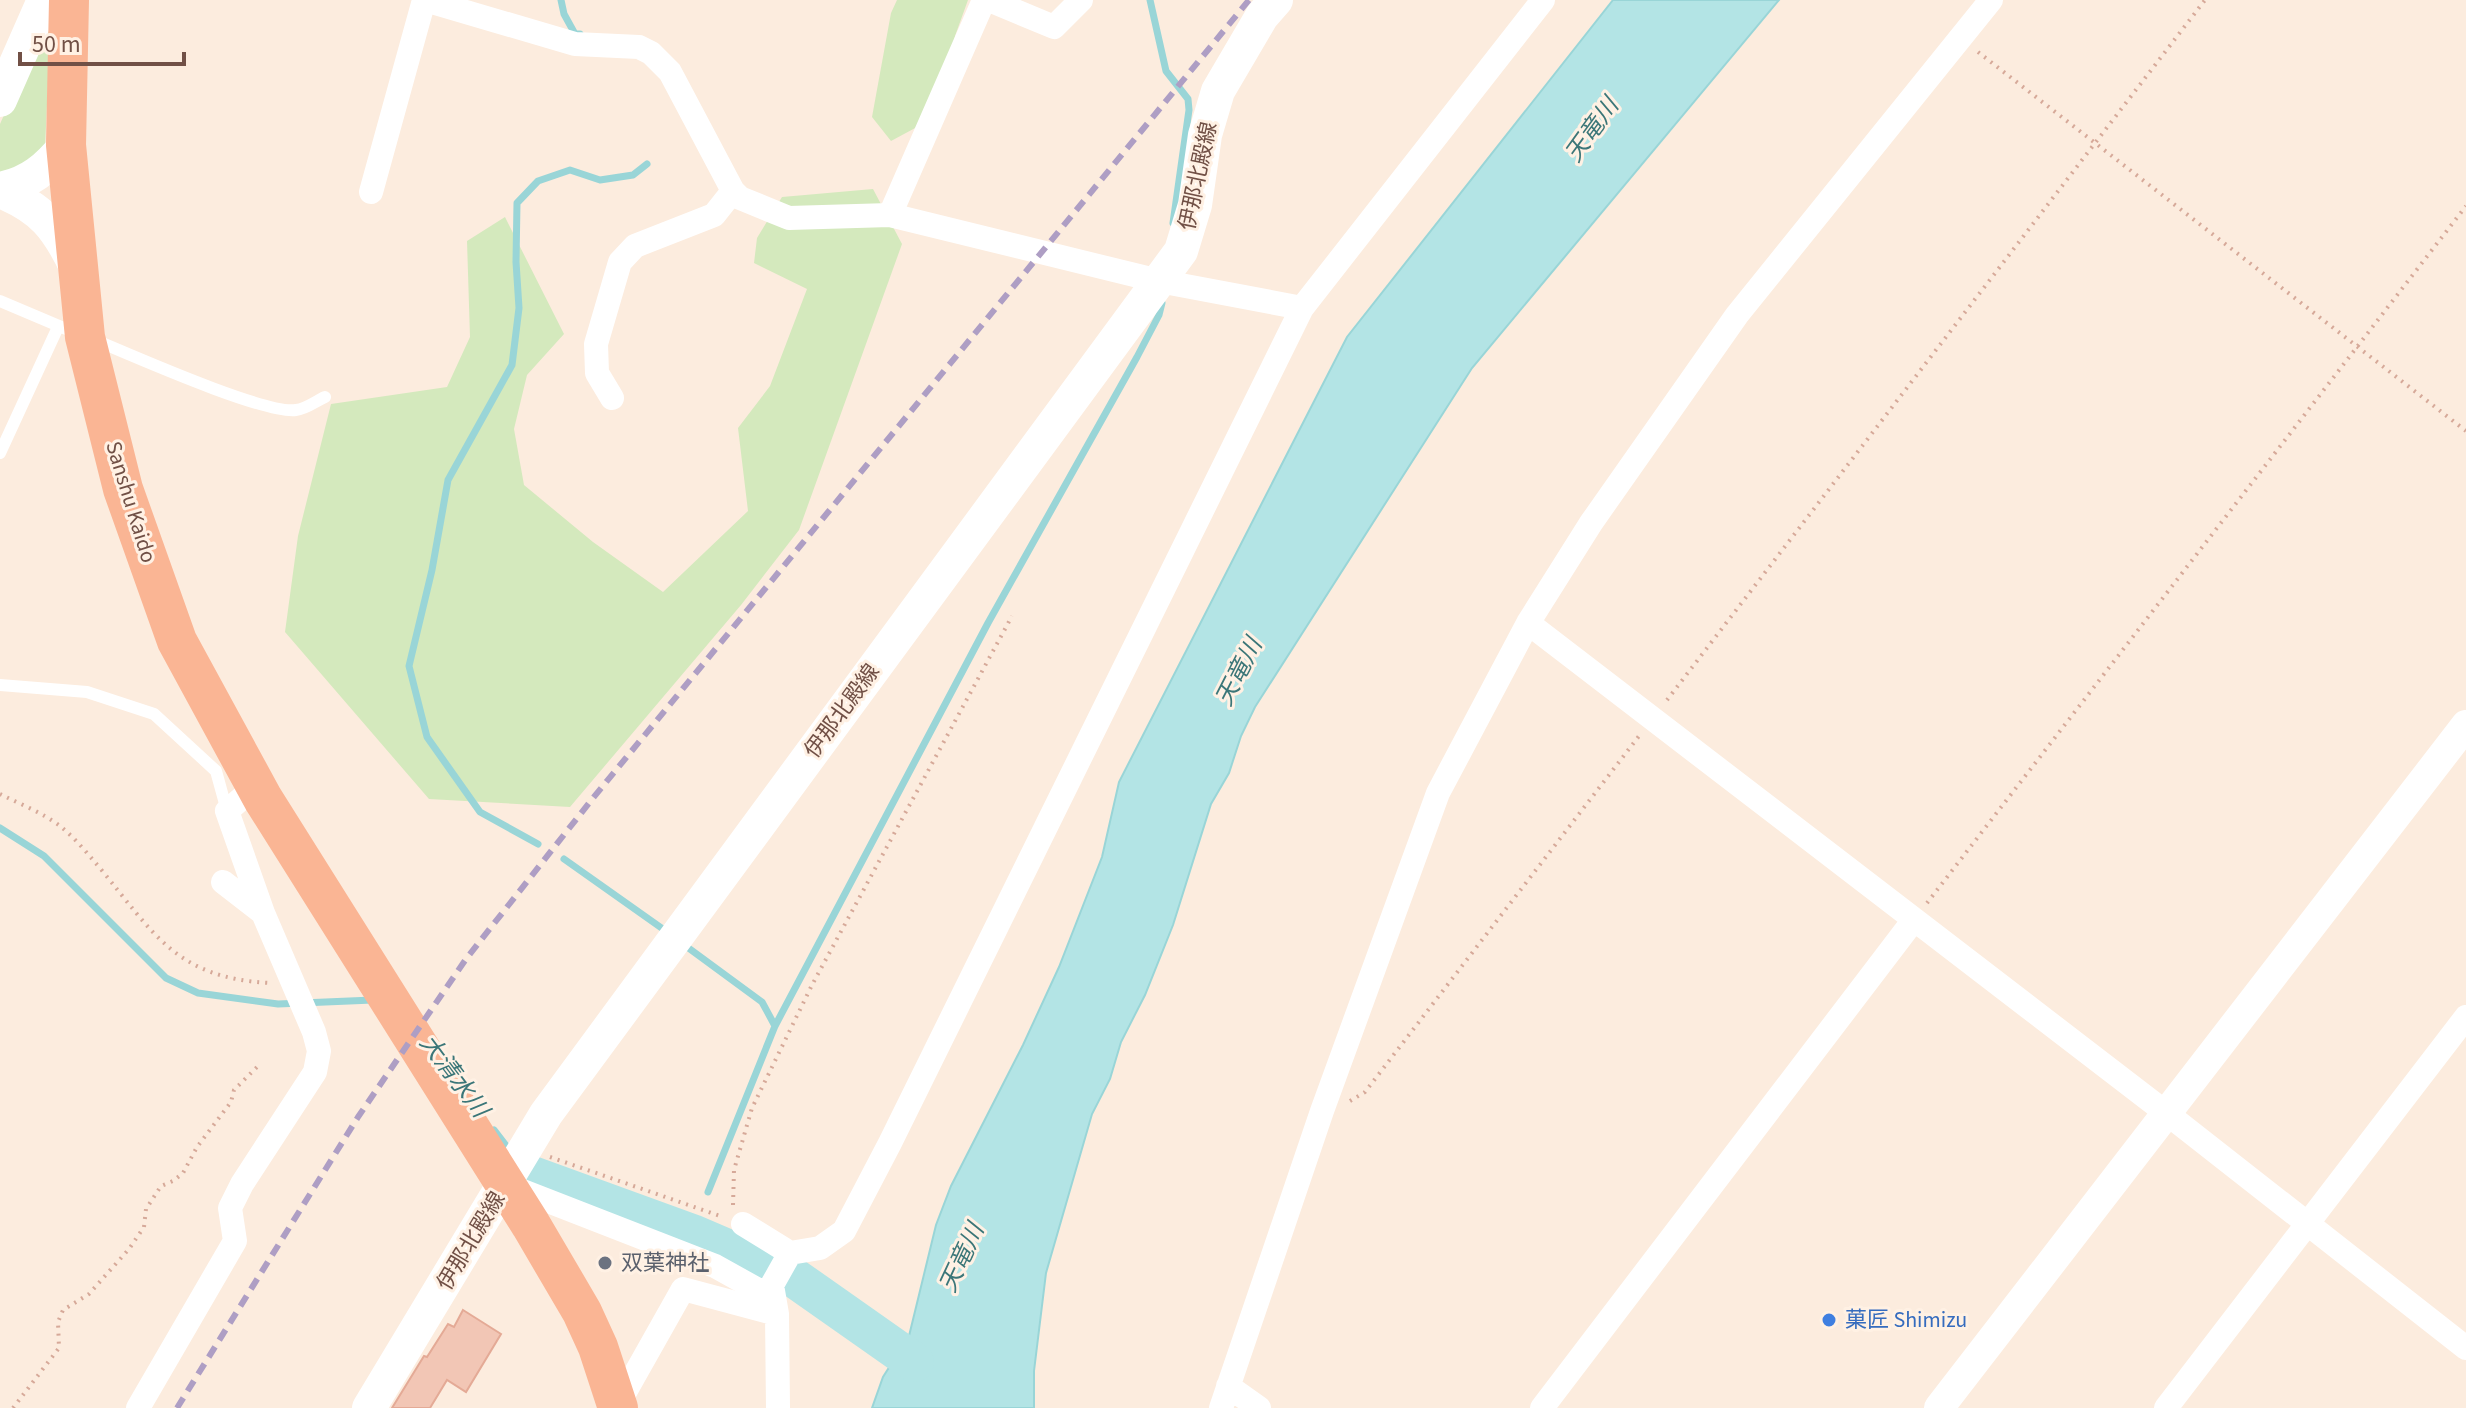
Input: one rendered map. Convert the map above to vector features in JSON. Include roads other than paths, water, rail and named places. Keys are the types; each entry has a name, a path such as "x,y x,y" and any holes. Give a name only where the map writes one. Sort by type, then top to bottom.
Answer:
{"highway":[{"name":"Sanshu Kaido","path":"69,0 66,145 78,271 72,332 177,641 241,798 360,953 582,1312 598,1347 617,1408"}],"main road":[{"path":"0,100 44,0"},
{"name":"伊那北殿線","path":"369,1408 546,1114 1181,251 1192,217 1205,135 1218,91 1262,16 1276,0"},
{"path":"0,190 35,177 66,145"},
{"path":"0,190 40,211 59,234 78,271"}],"street":[{"path":"371,192 424,0 575,44 639,47 651,53 670,72 733,191 740,198 789,218 890,215 1159,281 1302,308"},
{"path":"890,215 986,0 1054,27 1081,0"},
{"path":"743,1224 790,1253 820,1248 844,1231 1302,308 1543,0"},
{"path":"1259,1408 1224,1397 1322,1111 1438,793 1528,623 1591,523 1737,315 1991,0"},
{"path":"612,398 597,373 596,344 620,262 635,246 714,215 733,191"},
{"path":"1528,623 2165,1112 2466,1348"},
{"path":"1939,1408 2466,725"},
{"path":"138,1408 235,1241 230,1208 242,1184 315,1072 319,1051 314,1032 263,913 241,798"},
{"path":"223,882 263,913"},
{"path":"1542,1408 1913,921"},
{"path":"2166,1408 2466,1017"},
{"path":"516,1165 760,1291 777,1314"},
{"path":"778,1408 777,1314 772,1285 790,1253"},
{"path":"617,1408 683,1289 777,1314"}],"lane":[{"path":"0,301 72,332 246,399 283,410 297,410 325,397"},
{"path":"0,453 72,332"},
{"path":"0,685 87,692 154,714 241,798"}],"water":[{"name":"天竜川","path":"1613,0 1779,0 1472,368 1255,707 1229,773 1211,804 1173,925 1145,995 1121,1042 1110,1079 1092,1114 1046,1273 1034,1371 1034,1408 872,1408 883,1377 909,1336 936,1225 951,1186 1059,967 1102,857 1119,782 1347,337"}],"waterway":[{"path":"561,0 564,14 575,34 580,34"},
{"path":"1150,0 1166,71 1188,99 1173,223"},
{"path":"538,844 480,812 427,737 409,666 432,570 448,480 512,365 519,308 517,203 538,181 570,170 600,180 633,175 647,164"},
{"path":"775,1026 988,623 1137,357 1162,303"},
{"name":"大清水川","path":"0,828 44,856 166,978 198,993 278,1004 373,1000"},
{"path":"564,859 670,934"},
{"path":"683,944 762,1002 775,1026 708,1192"},
{"name":"大清水川","path":"494,1130 511,1152"},
{"name":"大清水川","path":"527,1174 692,1234 793,1277 914,1362"},
{"path":"692,1234 696,1225"}],"railway":[{"path":"177,1408 358,1117 466,959 593,798 1249,0"}],"place":[{"name":"双葉神社","path":"605,1263"},
{"name":"菓匠 Shimizu","path":"1829,1320"}]}
